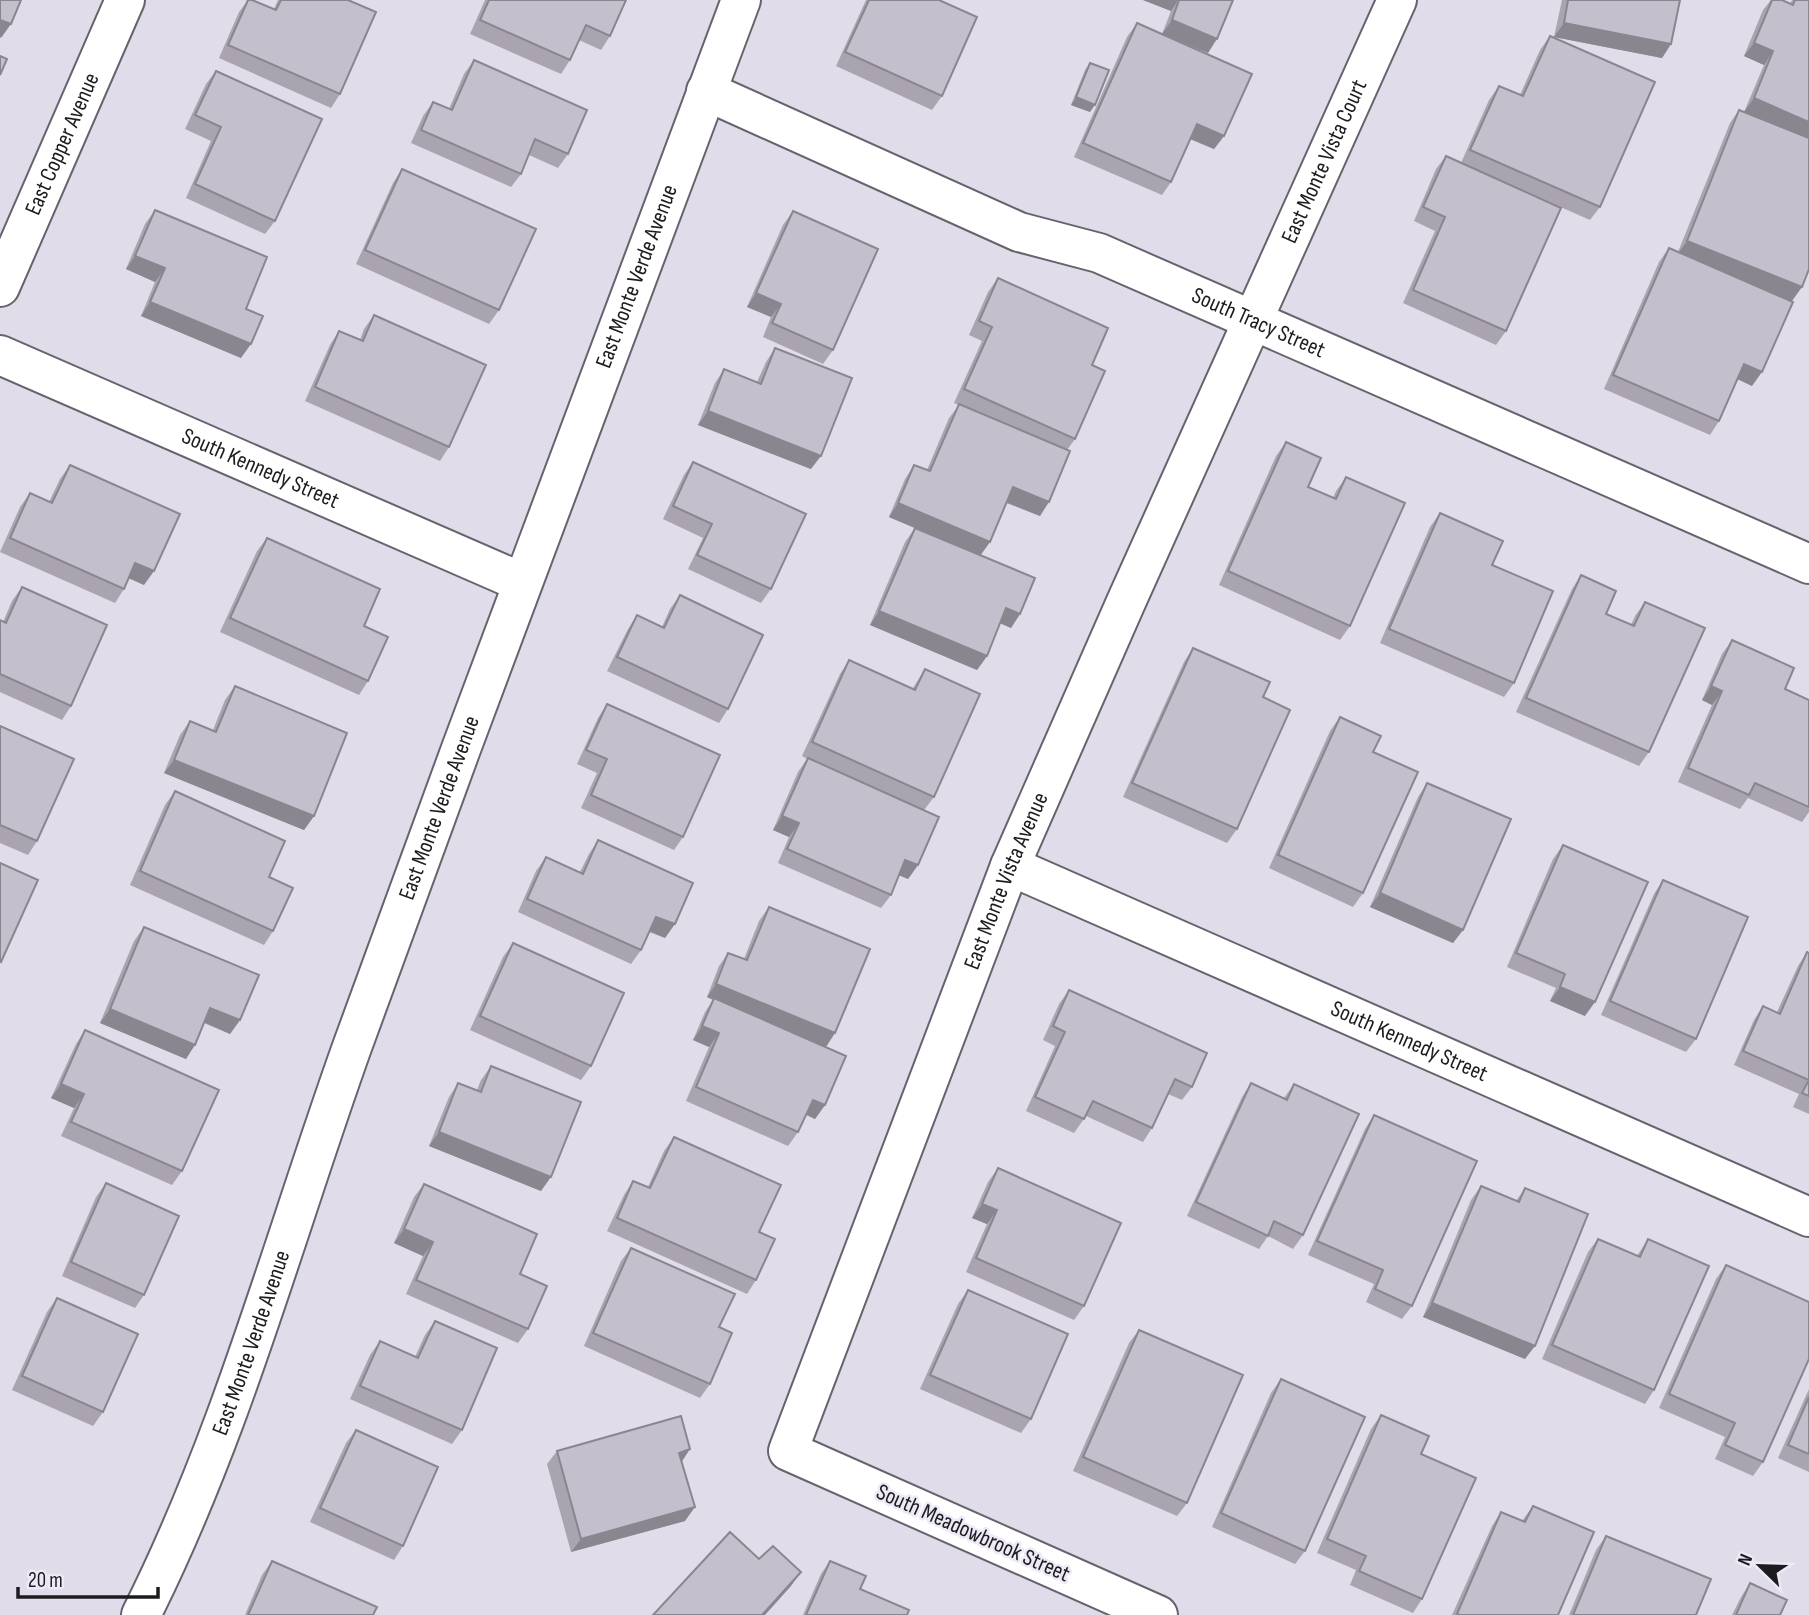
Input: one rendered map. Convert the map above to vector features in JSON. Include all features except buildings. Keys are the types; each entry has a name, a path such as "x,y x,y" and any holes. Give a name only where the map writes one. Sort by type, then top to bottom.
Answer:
{"street":[{"name":"East Copper Avenue","path":"0,287 125,0"},
{"name":"East Monte Verde Avenue","path":"141,1615 172,1553 247,1364 323,1128 521,582 741,0"},
{"name":"East Monte Vista Court","path":"1252,321 1397,0"},
{"name":"South Tracy Street","path":"706,91 1019,232 1098,253 1252,321 1806,555"},
{"name":"East Monte Vista Avenue","path":"788,1451 1010,866 1252,321"},
{"name":"South Kennedy Street","path":"0,355 521,582"},
{"name":"South Kennedy Street","path":"1010,866 1809,1217"},
{"name":"South Meadowbrook Street","path":"788,1451 1158,1615"}]}
